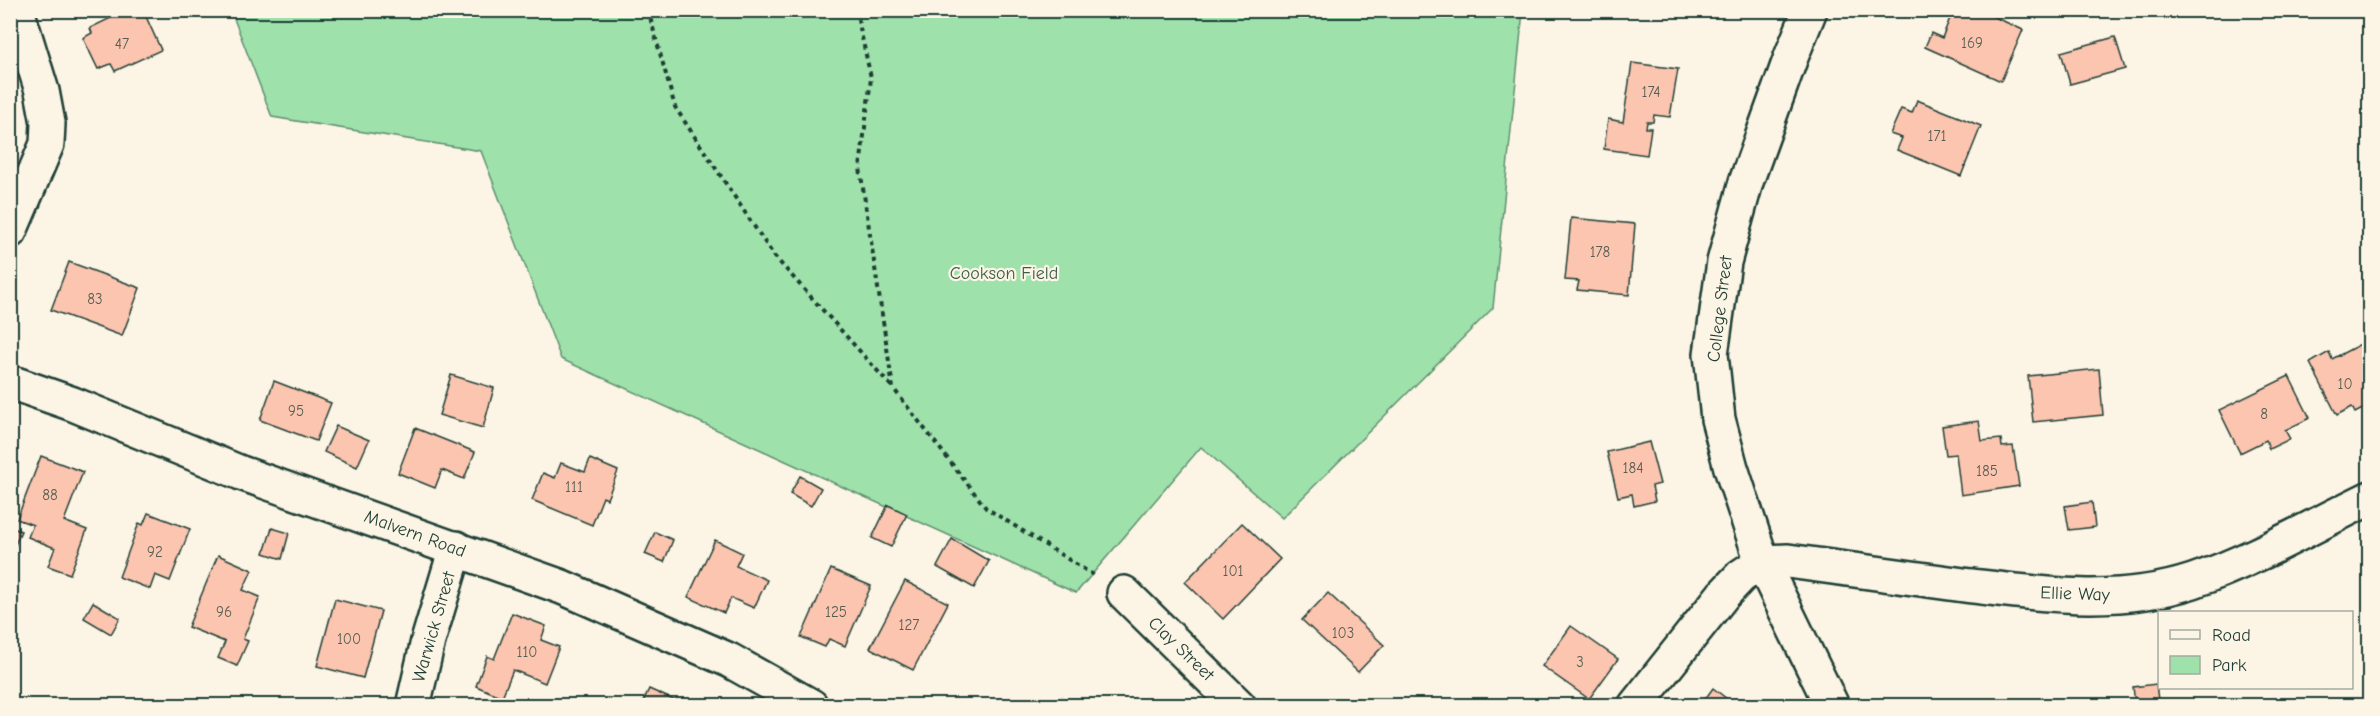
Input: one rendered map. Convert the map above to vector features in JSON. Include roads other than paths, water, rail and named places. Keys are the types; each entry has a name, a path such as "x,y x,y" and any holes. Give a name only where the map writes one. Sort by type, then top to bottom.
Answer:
{"street":[{"path":"10,231 47,144 48,123 42,91 17,10"},
{"name":"College Street","path":"1810,10 1746,182 1724,262 1711,354 1718,419 1731,468 1762,562 1832,705"},
{"name":"Malvern Road","path":"10,382 73,404 241,472 562,587 729,660 810,705"},
{"name":"Ellie Way","path":"1762,562 1788,561 2052,596 2109,596 2139,593 2192,581 2235,564 2370,498"},
{"name":"Warwick Street","path":"413,705 428,641 456,549"},
{"path":"1635,705 1731,585 1762,562"},
{"name":"Clay Street","path":"1124,593 1239,705"}],"park label":[{"name":"Cookson Field","path":"1004,273"}]}
